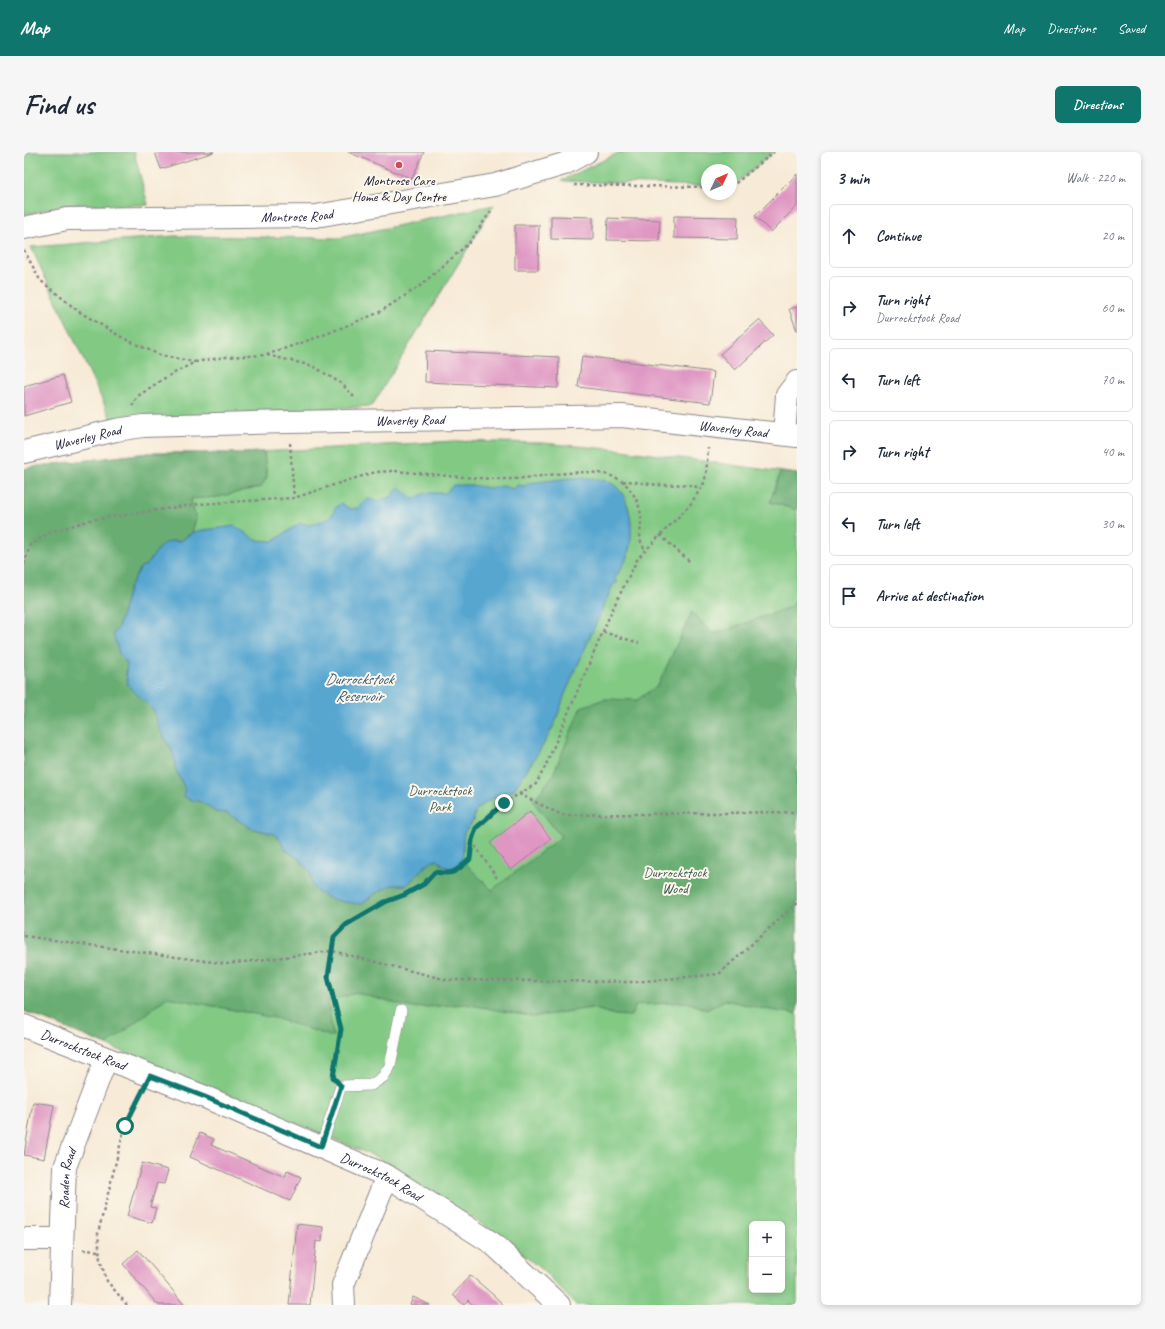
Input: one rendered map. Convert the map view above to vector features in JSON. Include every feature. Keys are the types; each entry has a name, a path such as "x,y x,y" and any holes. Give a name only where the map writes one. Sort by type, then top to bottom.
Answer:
{"street":[{"name":"Montrose Road","path":"24,228 67,219 316,216 495,185 564,164 586,152"},
{"path":"790,435 787,395 797,382"},
{"name":"Waverley Road","path":"24,452 116,430 143,426 289,422 622,416 790,435"},
{"name":"Durrockstock Road","path":"24,1026 205,1097 387,1176 492,1243 559,1305"},
{"name":"Roaden Road","path":"60,1305 65,1167 106,1059"},
{"path":"344,1305 344,1285 387,1176"},
{"path":"24,1239 62,1239"}],"lane":[{"path":"321,1147 341,1086 371,1085 383,1077 390,1066 401,1011"}],"path":[{"path":"737,182 774,152"},
{"path":"266,355 378,313 420,286 469,243 491,211 495,185"},
{"path":"573,185 701,187"},
{"path":"24,250 40,280 78,311 123,338 160,354 195,362"},
{"path":"116,430 138,396 163,379 195,362 226,357 266,355 313,366 342,384 360,403 367,421"},
{"path":"289,422 294,498"},
{"path":"341,1086 333,1077 341,1029 328,977 334,937 347,924 385,902 404,895 424,884 435,872 449,874 456,871 470,859 472,840 476,828 504,803 536,784 545,767 613,608 638,558 690,505 700,489 706,475 710,426"},
{"path":"24,564 30,544 52,532 90,520 199,504 294,498 376,472 394,471 510,479 591,473 608,475 623,482 632,492 638,504 641,515 641,546 646,550"},
{"path":"623,482 626,481 658,485 687,484 694,485 700,489"},
{"path":"660,535 688,561"},
{"path":"603,632 639,643"},
{"path":"518,794 562,815 797,812"},
{"path":"472,840 497,878"},
{"path":"24,936 227,964 332,951 447,980 635,982 719,974 797,903"},
{"path":"127,1305 107,1281 100,1260 98,1233 125,1126 150,1076"}],"green space":[{"path":"24,152 134,152 148,205 64,205 24,215"},
{"path":"620,152 774,152 737,183 737,164 701,164 701,186 561,181"},
{"path":"494,205 372,406 112,421 31,247 175,236 339,238"},
{"name":"Durrockstock Park","path":"455,441 542,443 622,450 797,474 797,1305 575,1305 546,1273 493,1231 376,1157 24,1011 24,469 149,453 242,453"},
{"name":"Durrockstock Wood","path":"264,452 267,477 261,487 218,497 191,499 196,519 192,533 181,541 172,541 147,565 141,567 130,586 118,628 113,634 119,653 127,663 126,674 128,685 154,711 161,732 171,748 175,759 175,768 192,800 201,801 216,812 227,813 251,828 274,834 286,850 298,858 311,872 311,881 327,897 362,904 373,895 391,885 407,885 425,866 438,860 444,867 456,866 462,860 492,890 561,837 533,801 552,777 581,707 605,699 637,700 658,685 692,612 714,634 793,606 797,595 797,1014 764,1009 725,1000 707,1010 687,1002 636,1005 631,1016 615,1015 591,1008 534,1017 465,1004 412,1008 357,993 328,1001 333,1037 275,1018 167,997 107,1045 24,1011 24,469 149,453"},
{"path":"780,472 797,474 797,510 770,502"}],"water":[{"name":"Durrockstock Reservoir","path":"571,478 591,478 602,480 611,483 618,489 628,506 631,528 630,548 623,565 615,578 618,582 613,585 565,694 555,723 542,747 513,791 492,798 475,812 473,821 464,834 463,855 461,861 455,867 450,868 438,860 434,861 429,863 421,870 407,885 391,885 373,895 362,904 338,901 326,897 314,888 311,872 298,858 286,850 274,834 251,828 227,813 216,812 201,802 183,796 185,789 175,768 175,759 171,748 161,732 154,711 128,685 126,674 127,663 123,660 119,653 113,634 118,628 130,586 141,567 147,565 161,545 172,541 181,541 197,531 235,526 256,540 273,541 300,523 311,525 330,518 336,507 341,503 350,509 358,508 368,499 377,501 391,497 399,487 413,499 426,493 446,493 453,485 471,485 489,488 503,486 514,489 517,485 525,486 528,483"}],"building":[{"path":"155,152 214,152 161,169"},
{"name":"Montrose Care Home & Day Centre","path":"348,152 424,152 412,179"},
{"path":"797,174 797,206 771,232 755,216"},
{"path":"551,216 593,217 593,240 551,239"},
{"path":"674,216 738,217 737,239 674,238"},
{"path":"608,218 660,220 659,241 607,240"},
{"path":"515,225 539,225 538,270 515,270"},
{"path":"797,307 797,331 789,309"},
{"path":"759,320 773,335 735,370 720,354"},
{"path":"426,351 559,357 558,388 425,382"},
{"path":"582,356 714,372 710,403 578,387"},
{"path":"63,375 71,402 24,416 24,386"},
{"path":"530,811 551,839 511,870 490,843"},
{"path":"33,1102 54,1105 44,1159 24,1155"},
{"path":"200,1133 214,1139 211,1145 285,1177 287,1171 301,1177 290,1201 190,1157"},
{"path":"142,1163 168,1170 164,1184 157,1183 150,1207 156,1208 152,1223 127,1216"},
{"path":"297,1224 323,1227 322,1242 316,1241 310,1305 289,1305"},
{"path":"138,1250 184,1305 158,1305 123,1264"},
{"path":"470,1275 504,1305 473,1305 468,1300 464,1305 453,1295"},
{"path":"413,1297 430,1305 410,1305"}],"place":[{"name":"Montrose Care Home & Day Centre","path":"399,165"}],"route":[{"path":"125,1126 150,1076 205,1097 321,1147 341,1086 333,1077 341,1029 328,977 334,937 347,924 385,902 404,895 424,884 435,872 449,874 456,871 470,859 472,840 476,828 504,803"}]}
